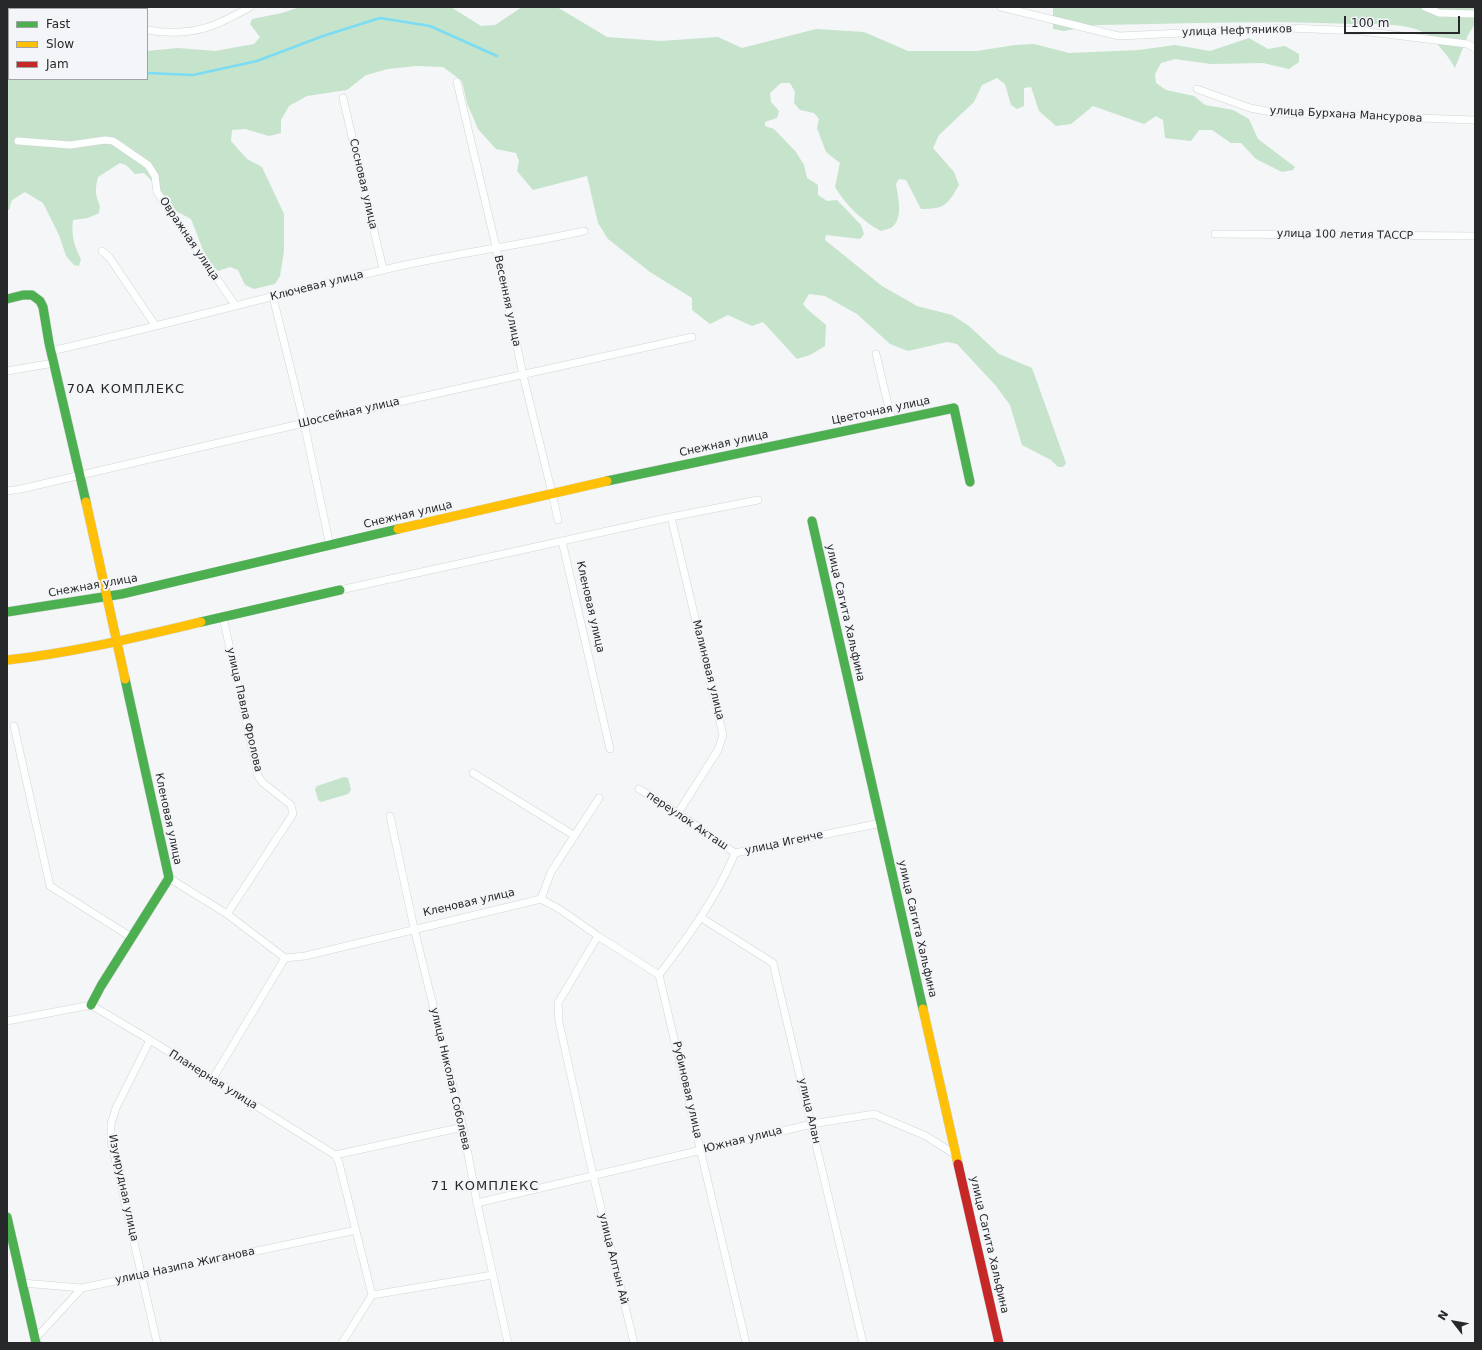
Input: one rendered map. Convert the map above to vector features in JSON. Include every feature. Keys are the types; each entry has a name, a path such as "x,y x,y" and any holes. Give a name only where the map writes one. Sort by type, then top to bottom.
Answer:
{"street":[{"path":"148,30 174,33 194,30 213,25 250,7"},
{"name":"улица Нефтяников","path":"1001,7 1119,36 1288,28 1362,31 1467,44 1475,48"},
{"path":"1425,7 1439,13 1475,14"},
{"name":"Весенняя улица","path":"457,82 496,247 523,375 558,520"},
{"name":"улица Бурхана Мансурова","path":"1197,89 1250,108 1277,113 1475,120"},
{"name":"Сосновая улица","path":"343,98 377,249 383,269"},
{"name":"Овражная улица","path":"18,142 70,145 105,140 114,141 123,146 148,165 155,176 157,192 235,305"},
{"name":"Ключевая улица","path":"50,347 155,325 383,269 496,247 547,240 584,231"},
{"name":"улица 100 летия ТАССР","path":"1215,234 1475,236"},
{"path":"102,251 109,257 155,325"},
{"name":"Кленовая улица","path":"7,299 33,294 37,297 43,307 50,347 80,475 169,878 131,937 91,1005"},
{"path":"273,297 304,423 330,546"},
{"name":"Шоссейная улица","path":"7,491 22,489 304,423 692,337"},
{"path":"876,354 892,421"},
{"path":"7,372 54,363"},
{"name":"Цветочная улица","path":"814,438 954,408 970,482"},
{"name":"Снежная улица","path":"7,612 107,597 552,493 814,438"},
{"path":"7,660 45,656 117,642 340,590 671,517 758,500"},
{"name":"Малиновая улица","path":"671,517 723,735 718,750 678,813"},
{"name":"улица Сагита Хальфина","path":"812,521 999,1343"},
{"name":"Кленовая улица","path":"562,541 610,749"},
{"name":"улица Павла Фролова","path":"223,617 258,776 262,782 291,805 293,814 227,914"},
{"path":"14,726 50,886 131,937"},
{"path":"473,773 575,836"},
{"name":"переулок Акташ","path":"639,789 678,813 735,852"},
{"path":"599,798 551,872 541,899 561,910 598,936 659,975"},
{"name":"улица Николая Соболева","path":"390,816 414,928 463,1127 477,1203 508,1343"},
{"name":"улица Игенче","path":"659,975 700,917 727,872 735,852 880,823"},
{"path":"169,878 227,914 285,958 212,1080"},
{"name":"Кленовая улица","path":"285,958 305,956 414,928 541,899"},
{"name":"улица Алан","path":"700,917 773,963 863,1343"},
{"name":"улица Алтын Ай","path":"598,936 558,1003 559,1022 593,1175 634,1343"},
{"name":"Рубиновая улица","path":"659,975 746,1343"},
{"path":"7,1021 91,1005"},
{"name":"Планерная улица","path":"91,1005 335,1155"},
{"name":"Изумрудная улица","path":"150,1040 116,1108 111,1124 111,1141 157,1343"},
{"name":"Южная улица","path":"477,1203 812,1124 874,1114 926,1136 956,1156"},
{"path":"342,1343 372,1295 339,1163 335,1155 463,1127"},
{"path":"7,1217 10,1246 22,1283 35,1341"},
{"name":"улица Назипа Жиганова","path":"22,1283 82,1288 356,1230"},
{"path":"372,1295 492,1275"},
{"path":"35,1341 82,1288"}],"green space":[{"path":"300,7 451,7 481,26 495,25 522,7 557,7 607,37 661,41 718,37 742,48 816,29 864,32 908,51 977,51 1015,45 1034,44 1069,53 1139,50 1175,45 1210,51 1249,38 1268,49 1285,46 1299,54 1299,62 1289,69 1263,63 1211,64 1175,59 1161,63 1155,74 1156,83 1166,90 1194,96 1205,105 1233,110 1249,119 1258,139 1295,167 1293,170 1282,172 1256,159 1241,143 1231,143 1212,130 1199,130 1191,141 1165,138 1163,120 1156,116 1144,124 1093,106 1071,124 1056,126 1039,111 1031,87 1024,88 1024,106 1017,109 1011,105 1005,84 997,78 982,85 974,102 939,135 933,148 954,172 959,185 948,201 940,207 921,209 906,180 899,179 896,184 899,201 898,219 891,228 881,231 868,223 855,212 835,187 840,163 826,152 817,128 819,119 814,113 800,110 794,103 795,92 790,83 781,83 770,93 771,102 779,111 777,118 765,122 765,126 774,129 796,152 804,165 807,178 818,185 818,195 827,201 837,200 861,225 864,234 860,239 826,235 825,240 882,286 917,306 952,315 969,326 999,354 1032,368 1066,463 1063,467 1058,467 1051,460 1022,445 1010,405 996,386 957,344 947,342 908,351 890,344 857,314 825,296 809,294 803,304 826,325 825,346 810,355 797,359 763,322 752,326 728,315 710,324 692,310 692,298 650,272 608,239 598,223 587,176 533,190 517,171 519,161 516,153 496,149 478,129 467,103 462,81 443,67 416,66 388,69 366,75 347,90 307,96 289,106 281,120 281,133 269,136 245,129 232,130 231,141 247,159 262,167 284,214 284,251 280,276 275,284 254,289 245,285 238,270 230,267 218,271 207,260 191,219 176,211 144,173 135,174 126,165 120,163 98,177 96,192 100,206 99,213 88,218 73,220 72,231 81,259 79,266 74,265 66,256 59,235 43,203 25,192 12,200 9,210 7,210 7,73 8,80 148,80 148,51 178,48 215,51 254,44 260,37 250,24 252,19 282,13"},
{"path":"1053,7 1475,7 1475,24 1468,35 1455,68 1432,38 1415,29 1397,25 1288,22 1097,25 1064,31 1053,29"},
{"path":"344,777 348,778 351,790 348,794 321,802 318,800 315,789 317,786"}],"waterway":[{"path":"148,73 193,75 257,61 323,36 380,18 430,26 497,56"}],"traffic: fast":[{"path":"7,299 23,295 32,295 40,301 43,307 49,343 86,502"},
{"path":"607,481 954,408 970,482"},
{"path":"812,521 923,1009"},
{"path":"7,612 122,594 398,529"},
{"path":"201,622 340,590"},
{"path":"91,1005 101,986 169,878 125,679"},
{"path":"7,1217 36,1343"}],"traffic: slow":[{"path":"398,529 607,481"},
{"path":"86,502 125,679"},
{"path":"7,660 81,649 201,622"},
{"path":"923,1009 958,1164"}],"traffic: jam":[{"path":"958,1164 999,1343"}],"district":[{"name":"70А КОМПЛЕКС","path":"126,390"},
{"name":"71 КОМПЛЕКС","path":"485,1187"}]}
